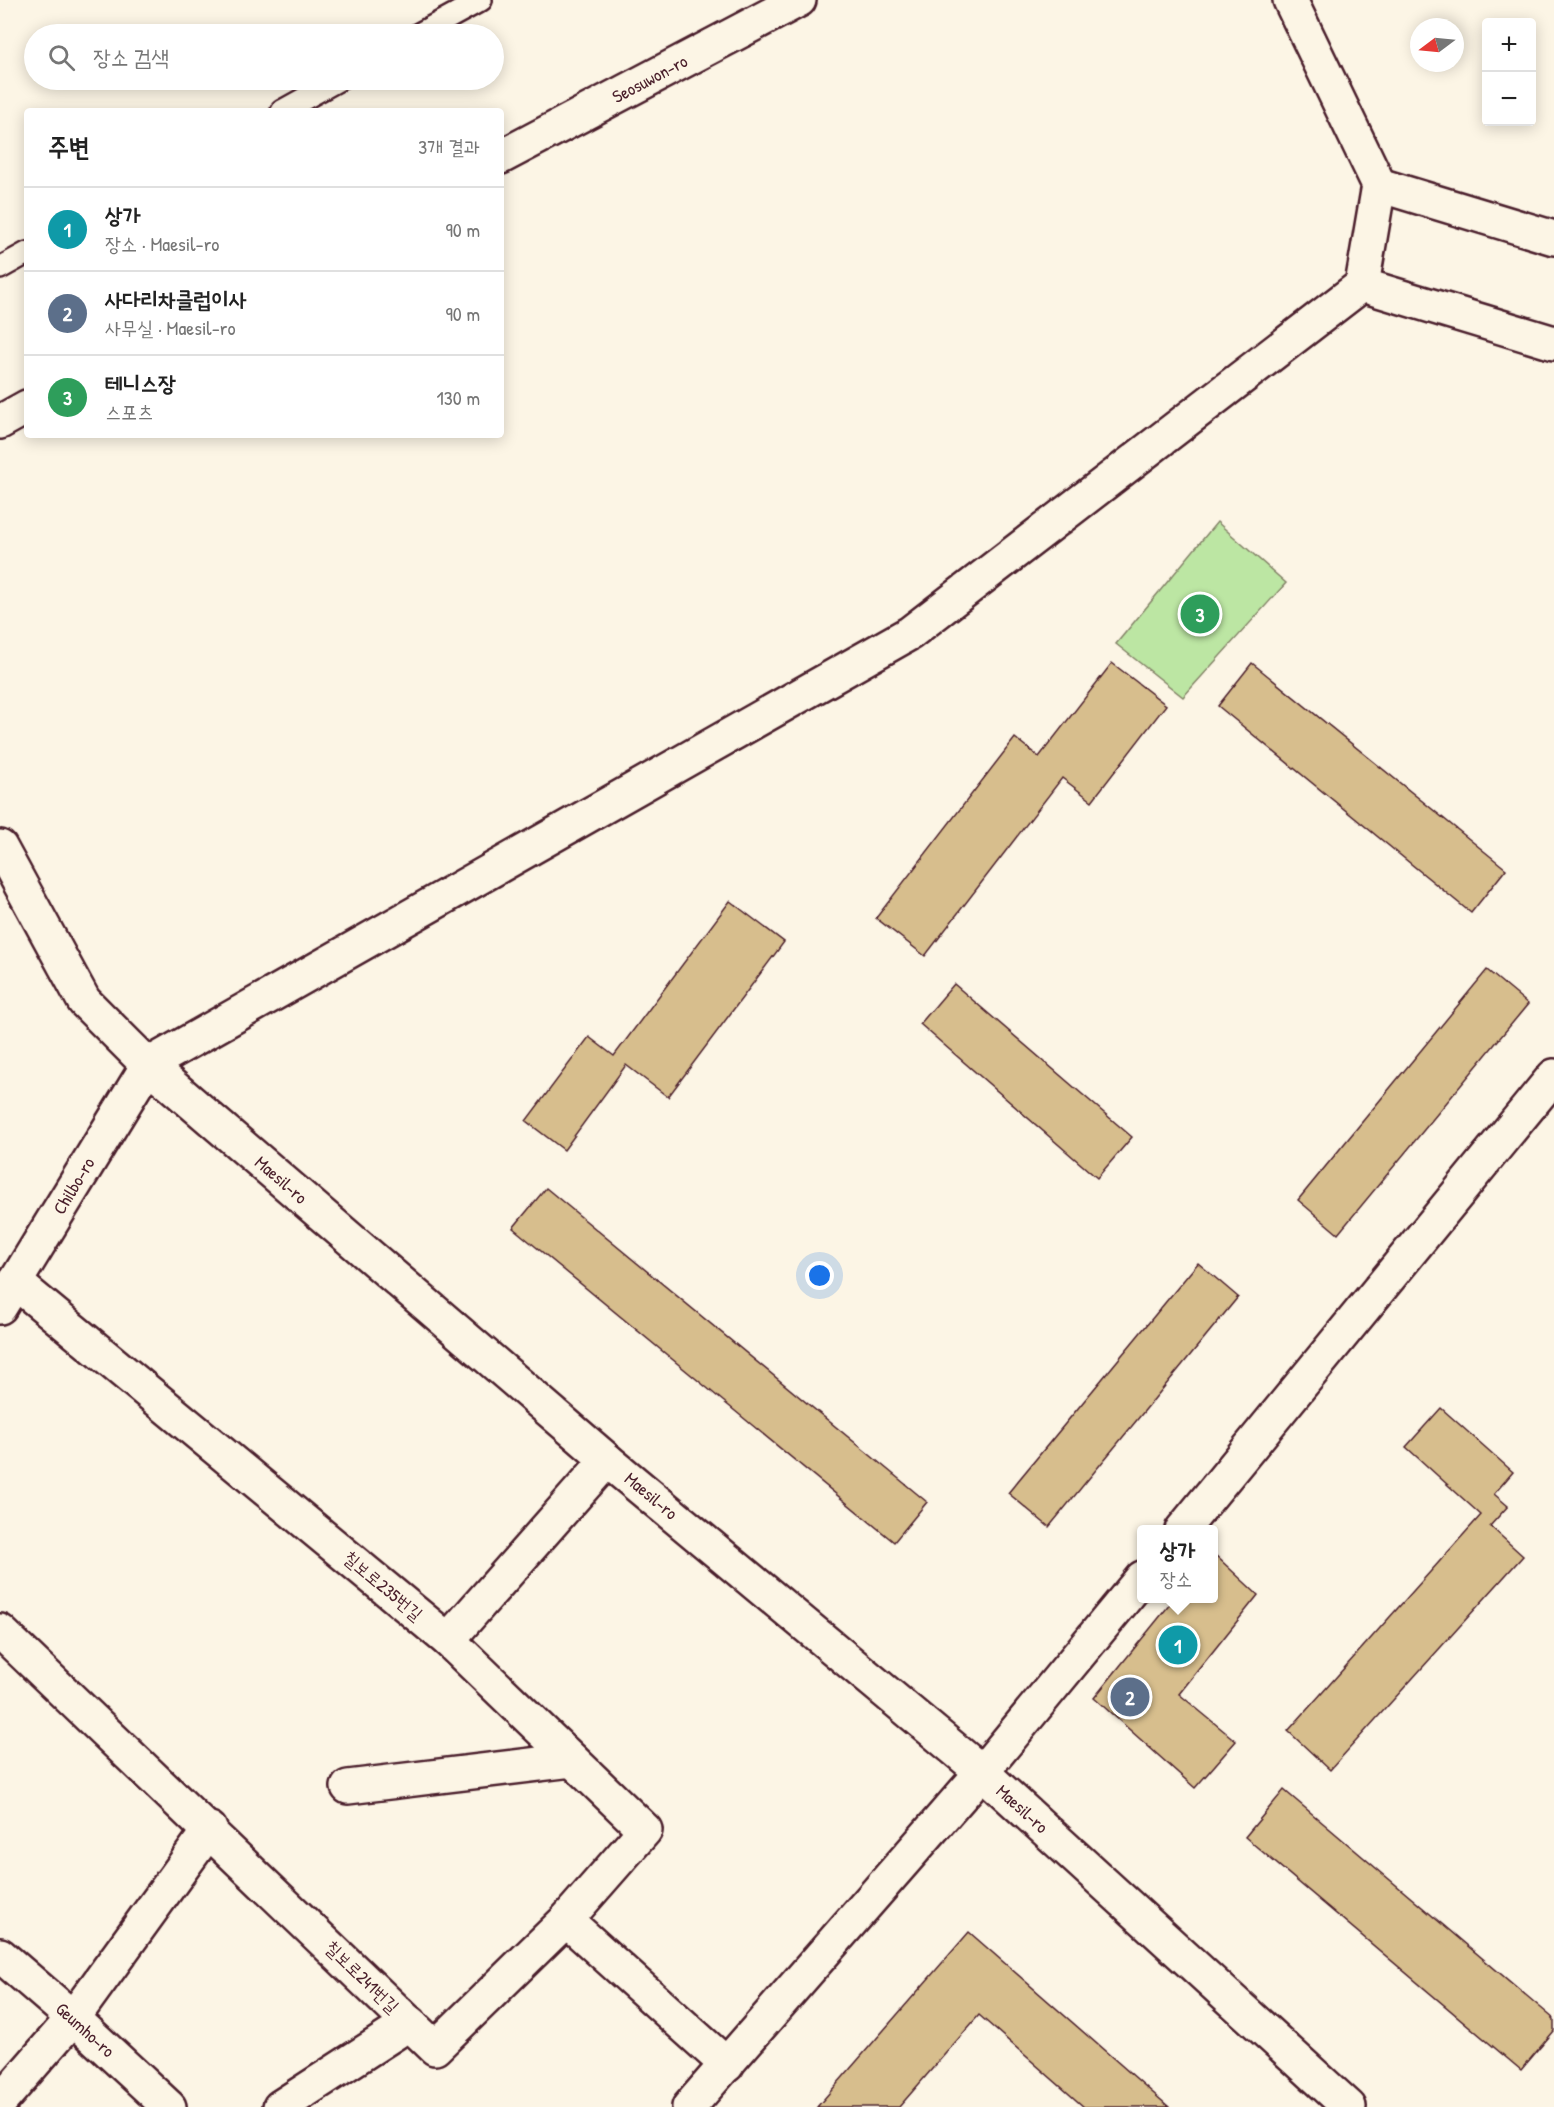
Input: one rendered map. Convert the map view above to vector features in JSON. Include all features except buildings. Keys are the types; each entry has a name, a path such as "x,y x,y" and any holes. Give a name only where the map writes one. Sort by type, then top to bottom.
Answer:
{"street":[{"name":"Seosuwon-ro","path":"504,155 799,0"},
{"path":"148,1065 910,633 1362,285 1378,185 1290,0"},
{"path":"1378,185 1554,238"},
{"path":"1362,285 1554,343"},
{"path":"0,422 24,409"},
{"name":"Maesil-ro","path":"0,847 84,1001 148,1065 607,1460 982,1772 1348,2107"},
{"name":"Chilbo-ro","path":"7,1294 148,1065"},
{"path":"1186,1525 1554,1076"},
{"name":"칠보로235번길","path":"7,1294 448,1640 645,1830 566,1920"},
{"path":"448,1640 607,1460"},
{"path":"689,2107 982,1772 1137,1584"},
{"name":"칠보로241번길","path":"0,1631 210,1829 435,2048 566,1920"},
{"path":"348,1787 572,1760"},
{"path":"0,2102 73,2018 210,1829"},
{"path":"566,1920 727,2065"},
{"name":"Geumho-ro","path":"0,1955 73,2018 169,2107"},
{"path":"280,2107 410,2023"}],"lane":[{"path":"438,24 482,0"},
{"path":"287,108 320,90"},
{"path":"0,267 24,254"}],"green space":[{"path":"1217,522 1286,583 1183,697 1116,644"}],"place":[{"name":"테니스장","path":"1200,614"},
{"name":"상가","path":"1178,1645"},
{"name":"사다리차클럽이사","path":"1130,1697"}]}
